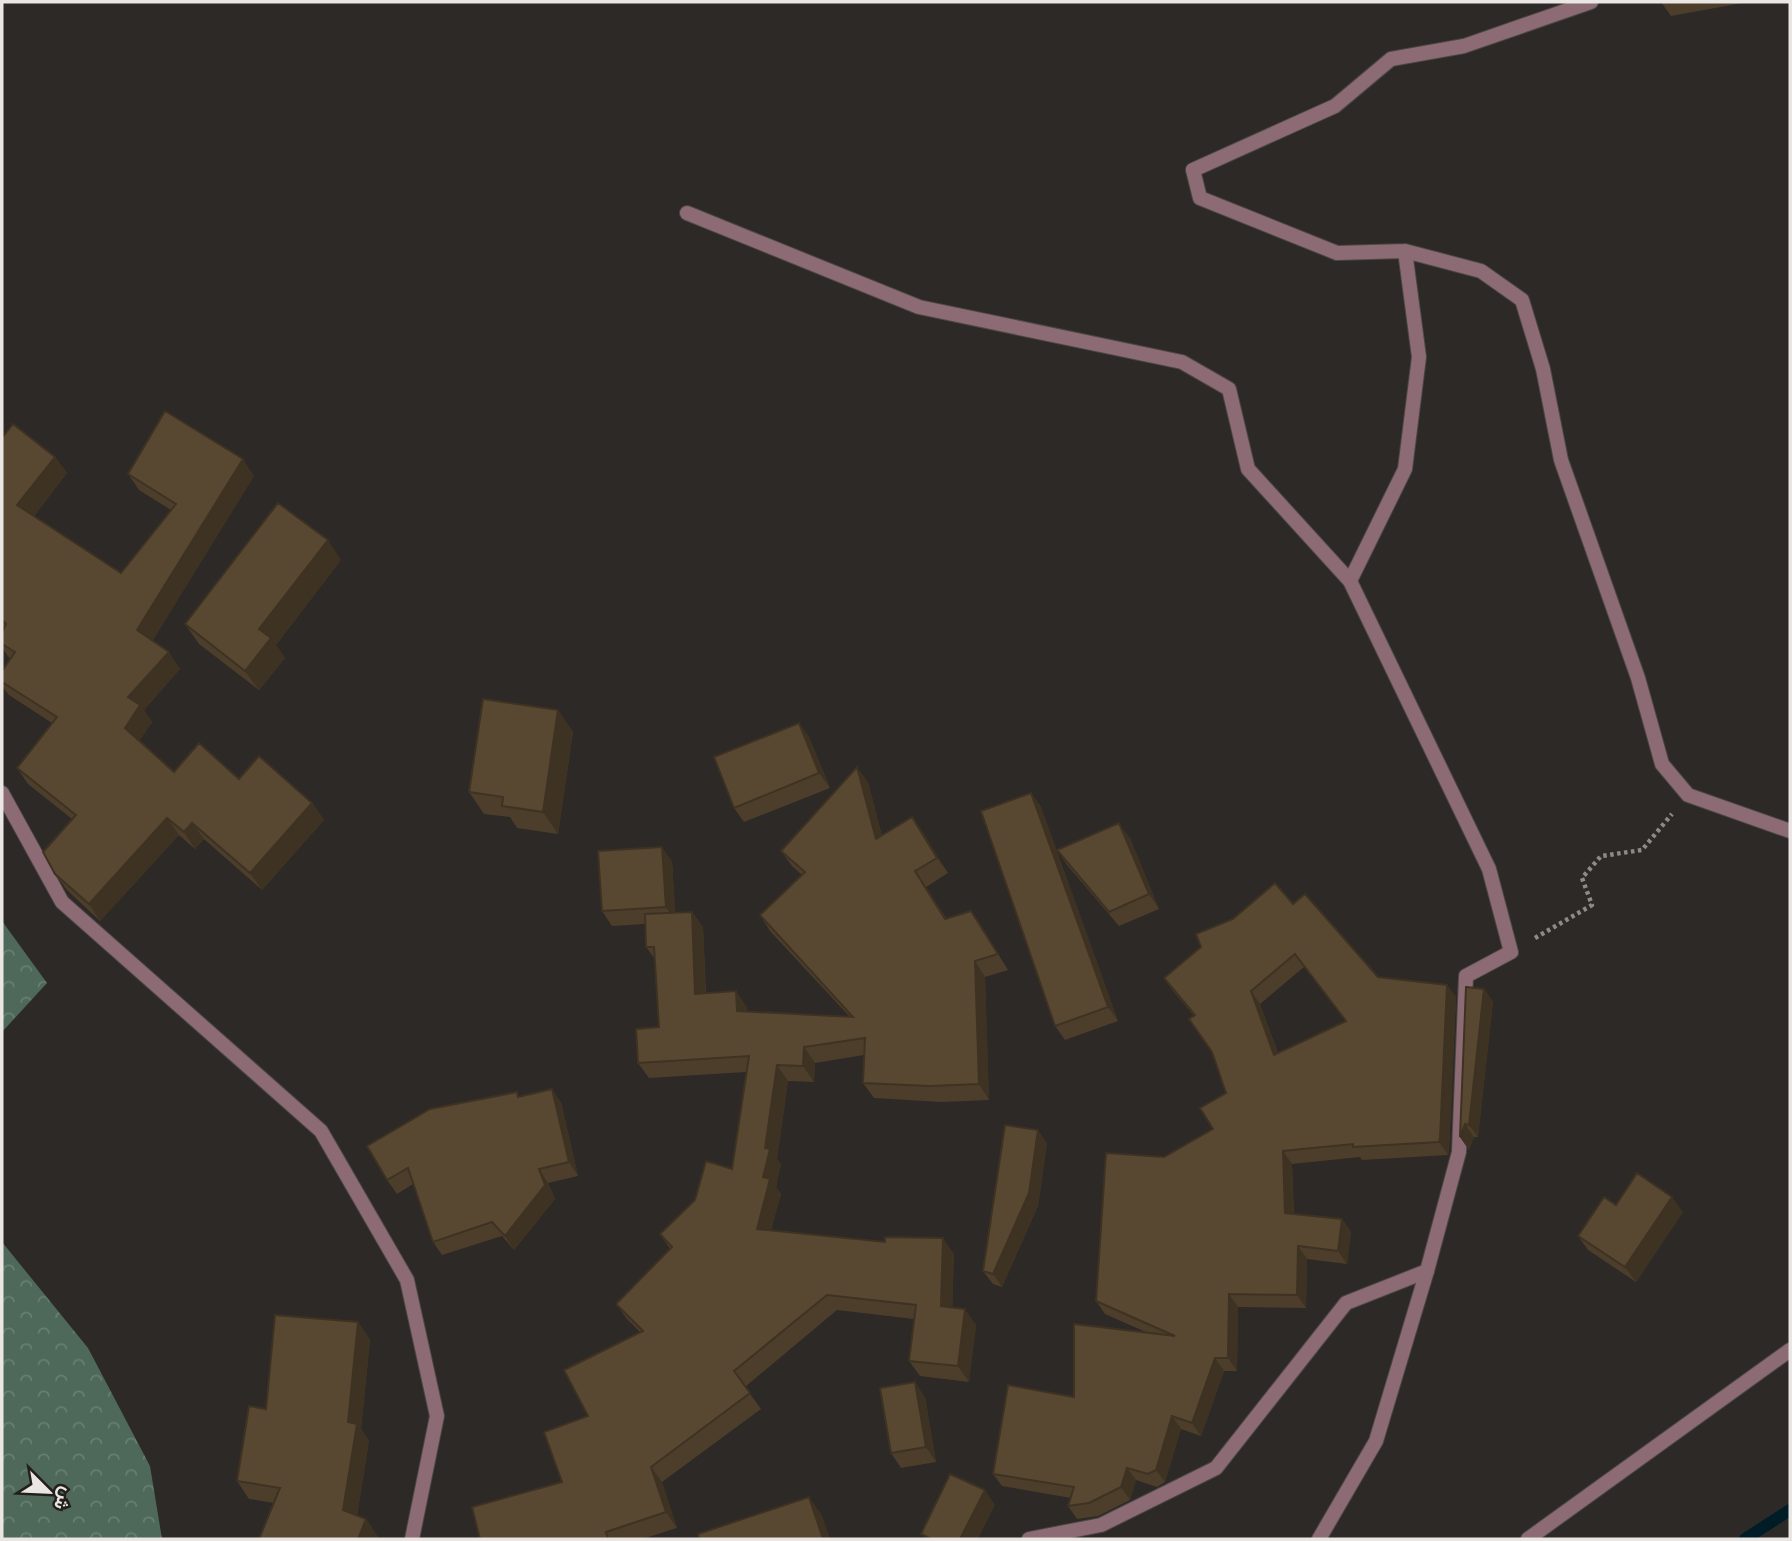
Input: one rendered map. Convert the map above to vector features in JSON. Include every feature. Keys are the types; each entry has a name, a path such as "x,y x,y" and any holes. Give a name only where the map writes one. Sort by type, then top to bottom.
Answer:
{"street":[{"path":"1591,2 1464,46 1391,59 1335,106 1193,170 1200,198 1337,253 1405,251 1481,271 1522,300 1543,369 1561,460 1629,652 1662,764 1688,795 1790,831"},
{"path":"687,213 919,307 1182,362 1229,389 1248,469 1350,580 1489,869 1511,952 1466,976 1459,1152 1376,1441 1319,1539"},
{"path":"1350,580 1405,469 1419,357 1405,251"},
{"path":"2,793 62,902 321,1131 407,1280 437,1416 412,1539"},
{"path":"1029,1539 1101,1525 1216,1468 1346,1303 1427,1271"},
{"path":"1528,1539 1790,1350"}],"path":[{"path":"1511,952 1592,905 1582,878 1601,856 1642,850 1688,795"}],"green space":[{"path":"2,921 47,983 2,1032"},
{"path":"2,1242 88,1348 150,1466 162,1539 2,1539"}],"building":[{"path":"165,411 243,459 137,630 169,652 128,697 140,705 125,728 174,772 199,743 239,779 259,756 312,803 250,873 192,823 184,832 167,818 89,904 55,874 43,852 76,815 17,768 57,717 2,682 2,671 15,652 2,644 2,632 6,624 2,620 2,438 13,424 55,457 17,505 121,573 176,504 128,474"},
{"path":"278,503 328,540 259,629 271,638 245,671 185,624"},
{"path":"483,699 558,710 543,812 502,806 503,797 469,792"},
{"path":"799,723 819,773 734,808 714,757"},
{"path":"857,767 876,839 912,817 937,858 915,871 945,919 971,911 998,954 975,961 979,1084 930,1086 863,1083 865,1038 804,1047 803,1066 777,1065 765,1148 770,1149 763,1177 770,1179 757,1229 885,1242 885,1237 943,1238 941,1306 965,1309 958,1366 909,1361 916,1305 827,1295 734,1371 750,1393 651,1467 666,1512 606,1532 608,1539 480,1539 472,1507 562,1482 544,1432 588,1416 564,1370 643,1331 616,1304 672,1247 660,1234 695,1200 706,1161 732,1169 749,1056 638,1063 636,1029 659,1027 654,947 646,947 645,914 692,912 695,994 736,991 737,1011 853,1017 760,915 805,872 781,851"},
{"path":"1031,793 1108,1007 1055,1026 981,811"},
{"path":"1119,823 1149,894 1109,912 1057,850"},
{"path":"662,847 666,907 602,911 598,851"},
{"path":"1275,883 1293,904 1305,894 1378,977 1447,985 1439,1142 1353,1147 1353,1144 1283,1151 1285,1213 1342,1219 1338,1251 1298,1246 1297,1295 1229,1294 1228,1358 1215,1358 1192,1423 1172,1416 1156,1470 1148,1474 1127,1468 1121,1487 1089,1503 1068,1506 1074,1487 993,1474 1008,1385 1074,1397 1074,1324 1175,1336 1096,1301 1106,1153 1164,1157 1213,1129 1200,1108 1226,1093 1212,1052 1189,1019 1195,1015 1164,978 1201,947 1196,934 1233,919","holes":["1295,954 1346,1021 1274,1055 1251,991"]},
{"path":"1466,987 1484,989 1469,1125 1465,1124 1460,1137"},
{"path":"552,1089 569,1162 539,1169 545,1185 505,1236 492,1222 433,1242 408,1168 387,1180 367,1146 430,1109 517,1092 518,1097"},
{"path":"1005,1125 1038,1130 1029,1193 993,1274 983,1271"},
{"path":"1637,1173 1672,1197 1625,1267 1578,1236 1604,1197 1616,1205"},
{"path":"275,1315 358,1322 348,1422 357,1424 343,1510 366,1519 358,1539 259,1539 280,1488 237,1481 249,1406 266,1409"},
{"path":"915,1382 926,1447 891,1453 880,1388"},
{"path":"950,1474 985,1490 960,1539 931,1539 921,1534"},
{"path":"809,1497 823,1539 699,1539 698,1534"}],"waterway":[{"path":"1745,1539 1790,1510"}]}
